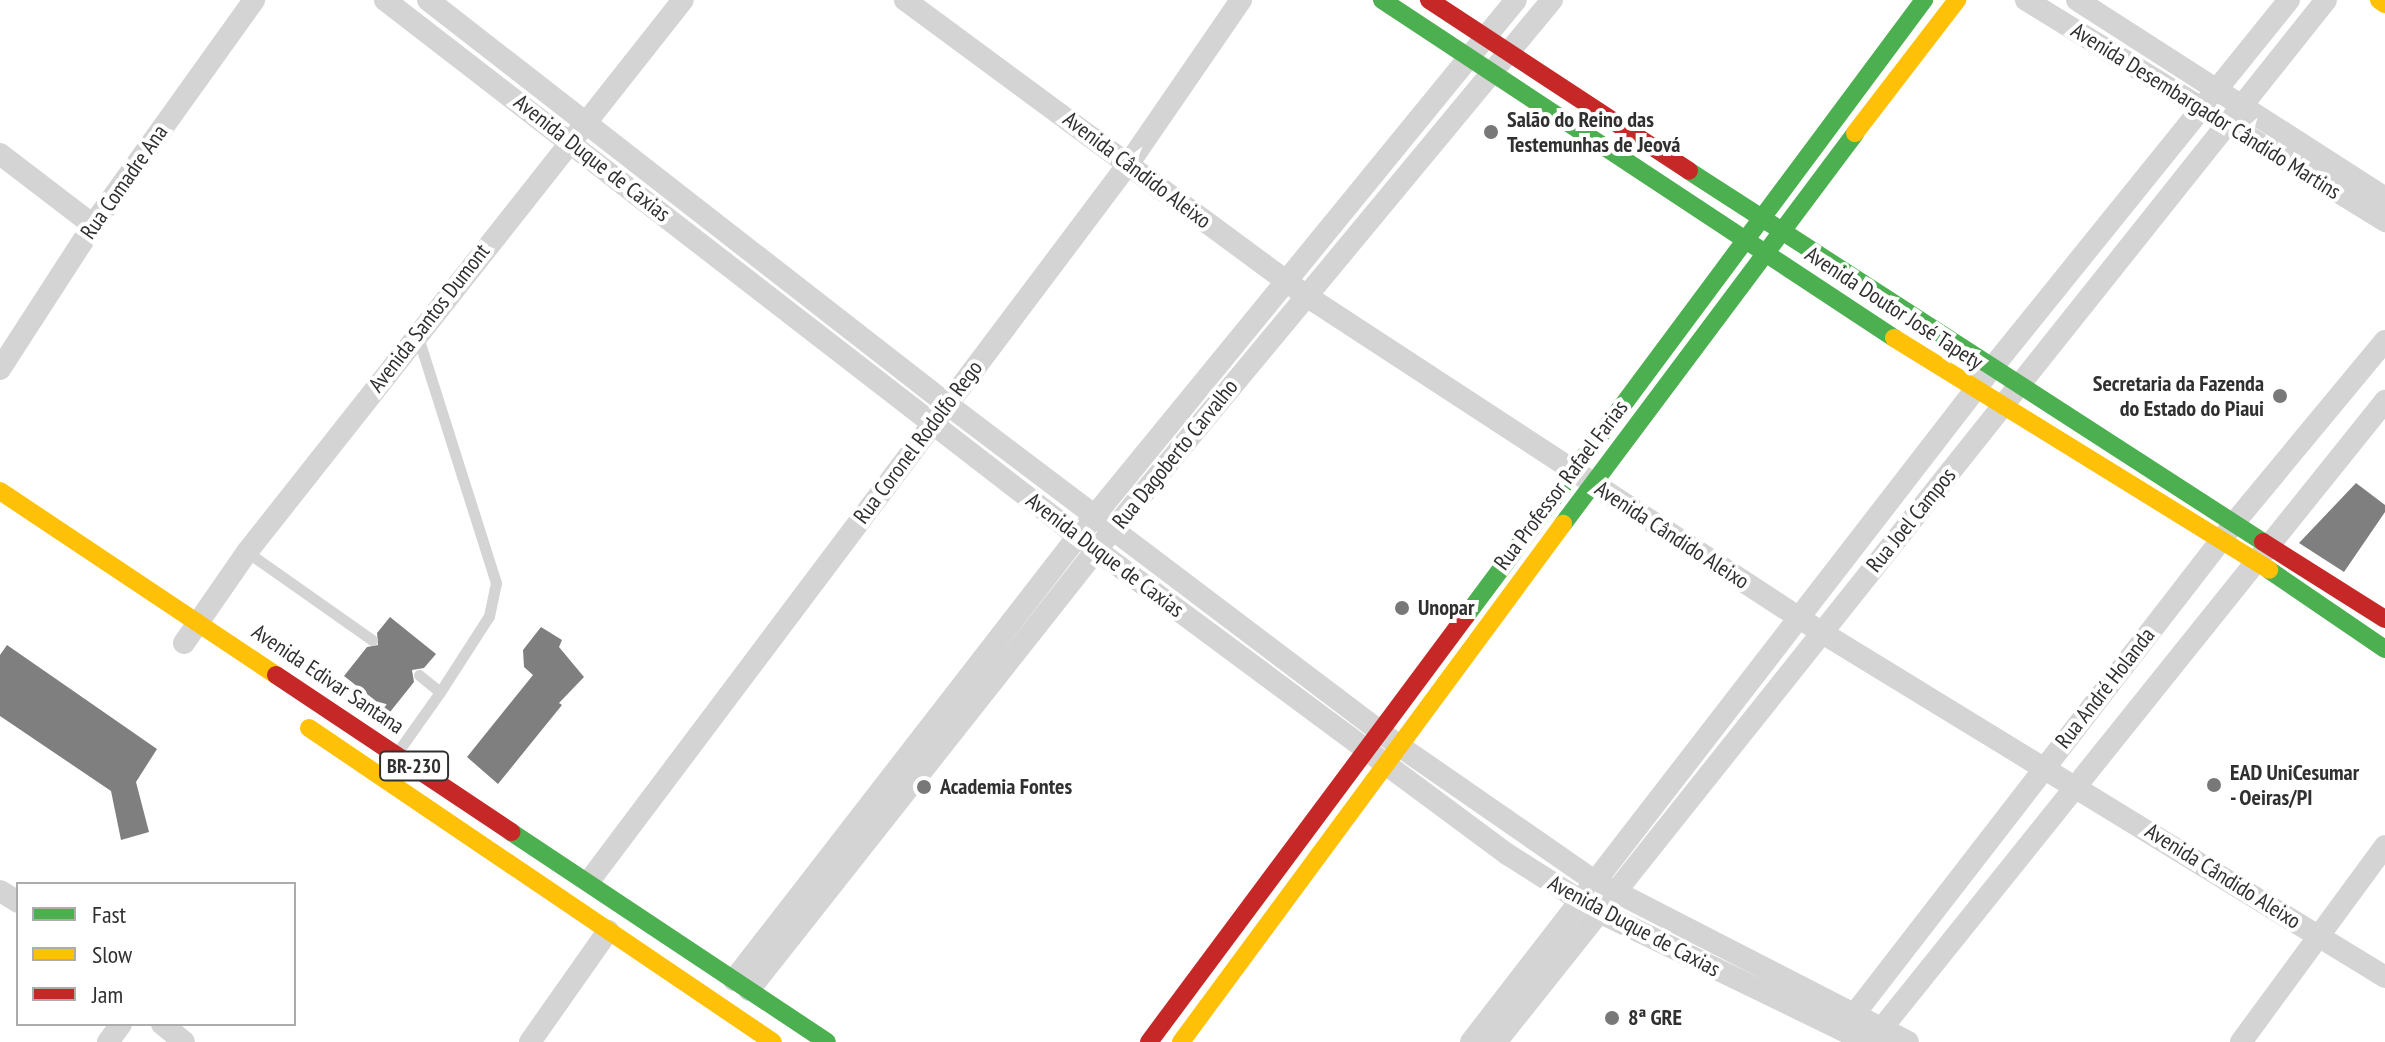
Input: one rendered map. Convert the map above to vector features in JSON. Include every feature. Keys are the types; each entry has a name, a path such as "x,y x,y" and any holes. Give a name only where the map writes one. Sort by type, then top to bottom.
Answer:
{"main road":[{"name":"Avenida Doutor José Tapety","path":"1382,0 2002,408 2220,541 2261,552 2385,619"},
{"name":"Avenida Doutor José Tapety","path":"1429,0 1760,214 2020,388 2235,522 2261,552 2385,649"},
{"name":"Rua Professor Rafael Farias","path":"1149,1042 1760,214 1924,0"},
{"name":"Rua Professor Rafael Farias","path":"1181,1042 1781,229 1957,0"},
{"path":"2379,0 2385,4"},
{"name":"Avenida Edivar Santana","path":"0,491 590,880 827,1042"},
{"path":"14,529 27,509"},
{"name":"BR-230","path":"297,721 773,1042"},
{"path":"461,833 475,807"}],"street":[{"name":"Rua Comadre Ana","path":"0,369 93,225 254,0"},
{"name":"Avenida Duque de Caxias","path":"385,0 569,139 1078,536 1364,749 1576,900 1844,1028 1873,1038 1908,1042"},
{"name":"Avenida Duque de Caxias","path":"428,0 947,404 1115,528 1398,745 1593,880 1844,1028"},
{"name":"Avenida Santos Dumont","path":"184,643 247,552 583,121 683,0"},
{"name":"Avenida Cândido Aleixo","path":"905,0 1296,288 1821,632 2075,783 2385,977"},
{"name":"Rua Coronel Rodolfo Rego","path":"590,880 1129,163 1241,0"},
{"name":"Rua Dagoberto Carvalho","path":"741,985 1115,528 1469,56 1516,0"},
{"name":"Rua Dagoberto Carvalho","path":"741,985 1095,515 1552,0"},
{"name":"Avenida Desembargador Cândido Martins","path":"2026,0 2210,100 2385,221"},
{"name":"Avenida Desembargador Cândido Martins","path":"2077,0 2210,100"},
{"name":"Rua Joel Campos","path":"1471,1042 1576,900 1802,619 1977,392 1992,368 2289,0"},
{"name":"Rua Joel Campos","path":"1496,1042 1597,911 2020,388 2326,0"},
{"name":"Avenida Desembargador Cândido Martins","path":"2235,116 2385,198"},
{"path":"0,154 93,225"},
{"name":"Rua André Holanda","path":"1844,1028 2220,541 2385,341"},
{"name":"Rua André Holanda","path":"1873,1038 2385,401"},
{"path":"2241,1042 2385,846"},
{"path":"530,1042 608,931"},
{"path":"164,1026 184,1042"}],"lane":[{"path":"396,754 489,616 496,583 417,334"},
{"path":"247,552 372,640"},
{"path":"419,675 440,692"}],"building":[{"path":"2356,483 2385,505 2385,512 2344,572 2299,543"},
{"path":"390,617 436,654 424,668 412,670 414,682 390,712 344,676 367,647 378,645 377,633"},
{"path":"541,627 562,640 559,647 584,677 559,703 562,705 498,784 467,757 533,675 524,667 523,650"},
{"path":"7,645 157,749 136,782 149,832 121,840 111,791 0,716 0,655"}],"traffic: fast":[{"path":"1382,0 1894,338"},
{"path":"1466,616 1924,0"},
{"path":"1563,524 1855,133"},
{"path":"1689,171 2263,542"},
{"path":"2269,570 2385,649"},
{"path":"511,832 827,1042"}],"traffic: slow":[{"path":"1855,133 1957,0"},
{"path":"2379,0 2385,4"},
{"path":"1894,338 2269,570"},
{"path":"0,491 276,675"},
{"path":"1181,1042 1563,524"},
{"path":"309,728 773,1042"}],"traffic: jam":[{"path":"1429,0 1689,171"},
{"path":"2263,542 2385,619"},
{"path":"1149,1042 1466,616"},
{"path":"276,675 511,832"}],"place":[{"name":"Salão do Reino das Testemunhas de Jeová","path":"1491,132"},
{"name":"Secretaria da Fazenda do Estado do Piaui","path":"2280,396"},
{"name":"Unopar","path":"1402,608"},
{"name":"EAD UniCesumar - Oeiras/PI","path":"2214,785"},
{"name":"Academia Fontes","path":"924,787"},
{"name":"8ª GRE","path":"1612,1018"}]}
